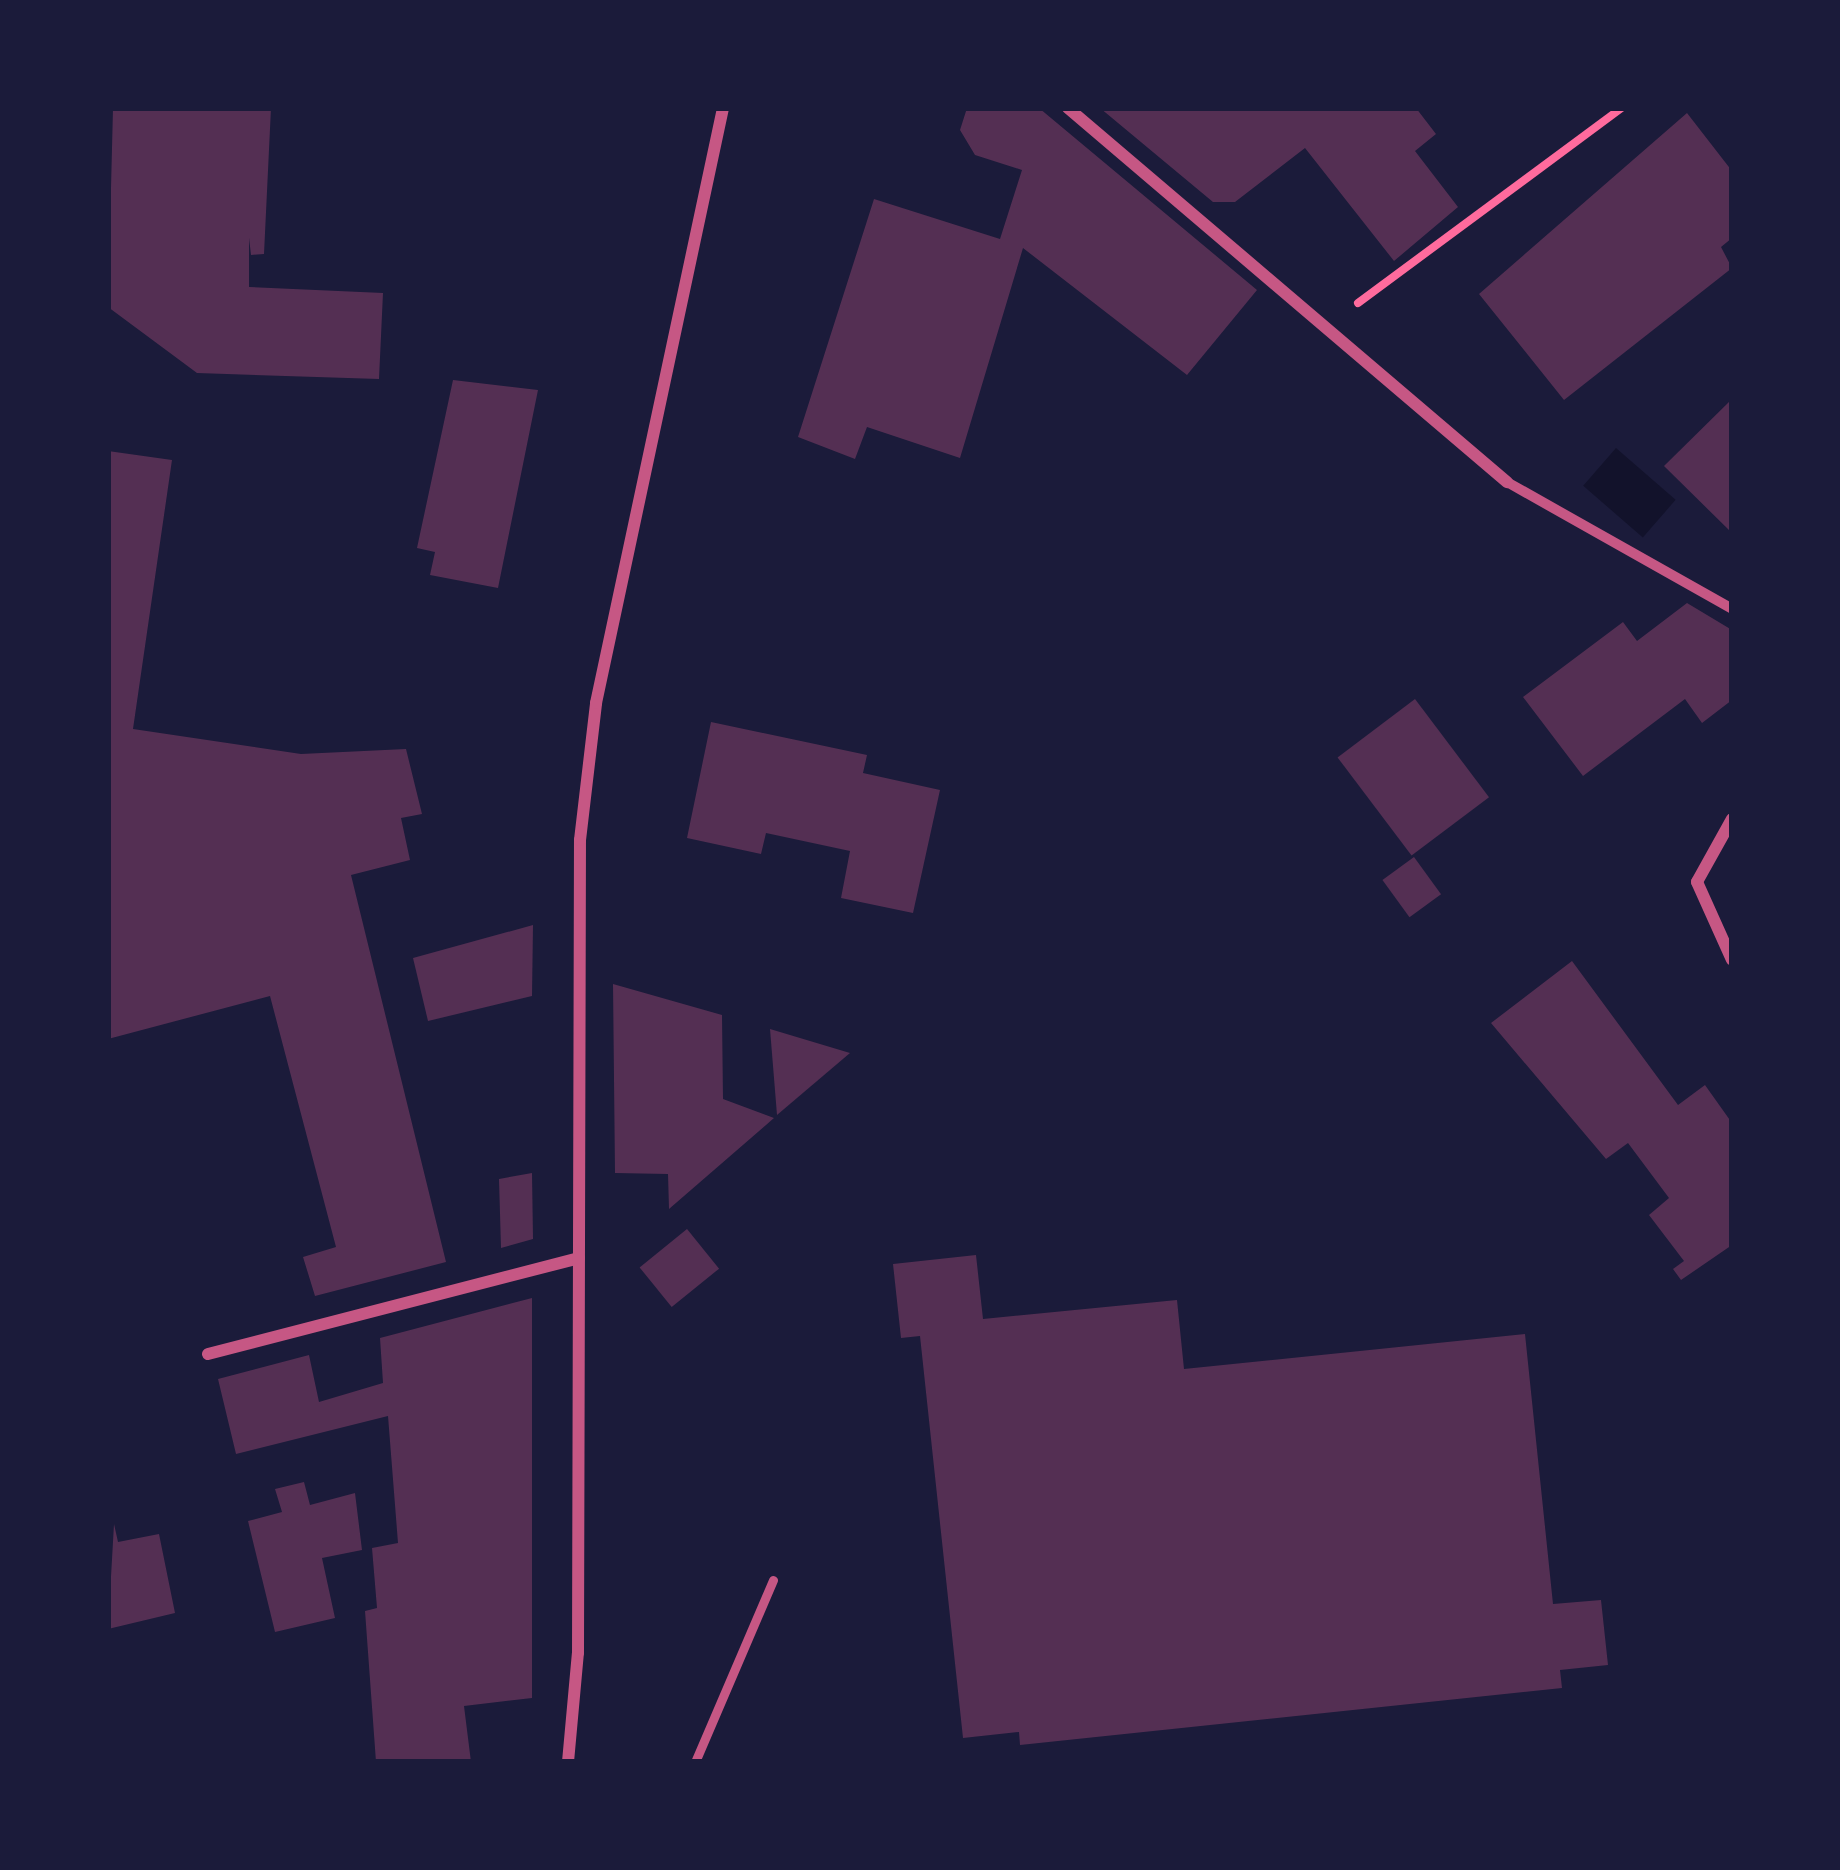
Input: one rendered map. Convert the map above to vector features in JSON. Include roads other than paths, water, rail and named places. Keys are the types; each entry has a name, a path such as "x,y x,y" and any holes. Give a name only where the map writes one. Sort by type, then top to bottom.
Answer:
{"street":[{"path":"568,1762 579,1258 580,840 596,703 723,108"},
{"path":"1067,108 1330,323 1507,482 1732,609"},
{"path":"1732,819 1697,882 1732,960"},
{"path":"208,1354 579,1258"}],"lane":[{"path":"695,1762 773,1580"}]}
